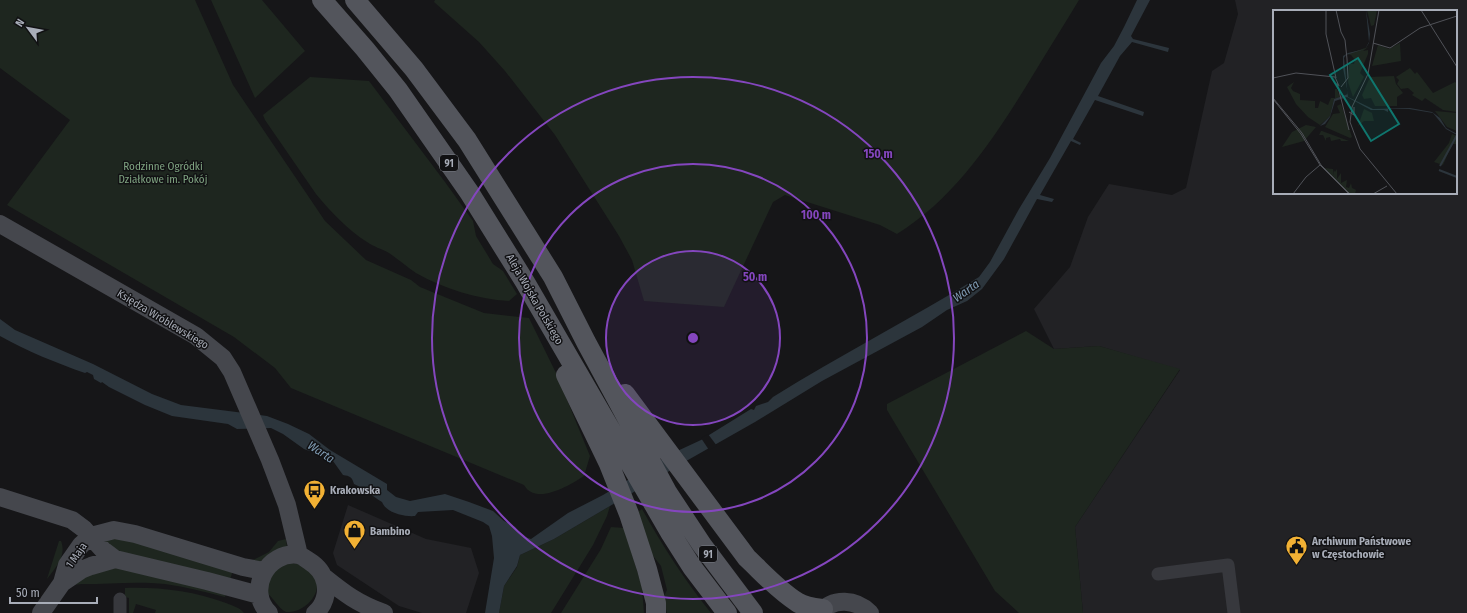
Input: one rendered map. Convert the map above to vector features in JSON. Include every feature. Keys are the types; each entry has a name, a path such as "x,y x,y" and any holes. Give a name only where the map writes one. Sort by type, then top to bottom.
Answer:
{"main road":[{"name":"Aleja Wojska Polskiego","path":"322,0 365,49 422,123 473,198 525,282 562,347 645,451"},
{"name":"Aleja Wojska Polskiego","path":"355,0 414,69 467,140 553,277 586,342 645,451 659,496 692,567 727,613"},
{"name":"Księdza Wróblewskiego","path":"0,224 196,336 223,358 232,372 270,460 286,505 299,555"},
{"path":"562,347 566,377 609,464 629,514 647,569 656,603 656,613"},
{"path":"645,451 689,479 733,540 748,558 764,575 797,602 822,611 831,604 843,601 852,602 870,613"},
{"name":"Aleja Wojska Polskiego","path":"659,496 702,545 754,613"},
{"path":"0,497 66,517 77,523 103,550 115,559 259,595"},
{"name":"1 Maja","path":"41,613 62,583 67,565 81,545 91,536 114,530 122,531 243,567 264,571"},
{"path":"269,613 259,595 260,581 264,571 270,564 278,559 299,555 314,563 324,577 340,591 357,602 384,613"},
{"name":"1 Maja","path":"62,583 81,570 115,559"},
{"path":"315,613 323,603 326,594 324,577"}],"street":[{"path":"1158,574 1228,565 1234,613"},
{"path":"120,599 120,613"}],"shaded area":[{"path":"1235,0 1467,0 1467,613 1083,613 1075,527 1180,370 1099,346 1054,349 1034,309 1070,267 1088,217 1109,184 1172,195 1186,188 1212,71 1224,63 1238,14"},
{"path":"348,505 426,539 471,548 479,573 466,613 422,613 399,606 337,565 333,553"}],"green space":[{"name":"Rodzinne Ogródki Działkowe im. Pokój","path":"0,0 195,0 233,85 325,221 366,260 411,280 420,287 484,313 529,318 556,373 590,456 584,476 553,492 536,494 529,491 524,485 291,388 275,368 234,337 7,205 70,120 0,68"},
{"path":"211,0 262,0 305,51 255,98"},
{"path":"435,0 1079,0 1005,120 974,163 957,183 919,219 897,234 880,225 785,195 773,202 724,307 644,301 632,260 619,236 555,135 505,71 479,42 434,2"},
{"path":"310,77 369,81 473,221 476,236 493,264 503,271 517,294 509,301 497,300 461,292 438,284 416,273 389,253 372,245 360,237 334,214 316,194 263,115"},
{"path":"1026,331 1054,349 1099,346 1180,369 1075,527 1083,613 1019,613 995,591 887,410 887,404"},
{"path":"610,506 607,516 593,545 551,613 499,613 504,586 517,567 520,555 554,539"},
{"path":"642,509 674,562 711,613 667,613 663,598 667,590 661,566 650,552 638,512"},
{"path":"611,527 624,528 642,587 644,613 561,613 601,549"},
{"path":"120,536 233,570 230,580 126,555 100,539"},
{"path":"286,539 287,548 259,562 251,561 269,552 278,541"},
{"path":"59,541 61,541 62,546 61,557 57,566 47,579"},
{"path":"289,563 304,566 313,572 317,580 317,589 313,598 306,605 297,610 286,612 280,608 266,592 271,571"},
{"path":"112,568 123,568 226,593 225,597 155,583 74,585 74,580"},
{"path":"125,588 164,589 201,595 238,608 244,613 155,613 156,610 136,604 133,613 129,613 129,598 125,597"}],"water":[{"name":"Warta","path":"1137,0 1150,0 1131,36 1133,39 1169,48 1168,52 1132,42 1120,56 1098,96 1144,112 1143,116 1095,100 1073,139 1081,143 1080,145 1071,141 1040,195 1054,199 1052,202 1037,199 1004,259 982,289 967,301 947,310 922,327 822,381 755,422 554,539 520,555 517,566 504,586 499,613 485,613 494,558 492,536 489,526 483,522 453,510 418,512 415,516 396,514 387,509 382,502 354,484 350,477 343,475 333,461 304,449 283,434 271,428 237,429 228,424 172,416 145,405 102,382 101,383 94,379 93,375 87,372 85,373 52,361 0,336 0,319 15,330 93,364 152,394 181,405 267,416 288,424 309,434 330,450 387,484 387,490 396,497 410,501 445,494 493,511 504,521 515,527 522,536 531,539 568,513 603,495 673,453 701,440 751,409 754,410 756,406 768,402 773,397 798,382 928,308 979,277 990,262 1019,209 1050,158 1101,63 1114,46"}],"pier":[{"path":"708,434 717,446 709,450 701,438"}],"place":[{"name":"Krakowska","path":"315,510"},
{"name":"Bambino","path":"354,550"},
{"name":"Archiwum Państwowe w Częstochowie","path":"1296,566"}]}
